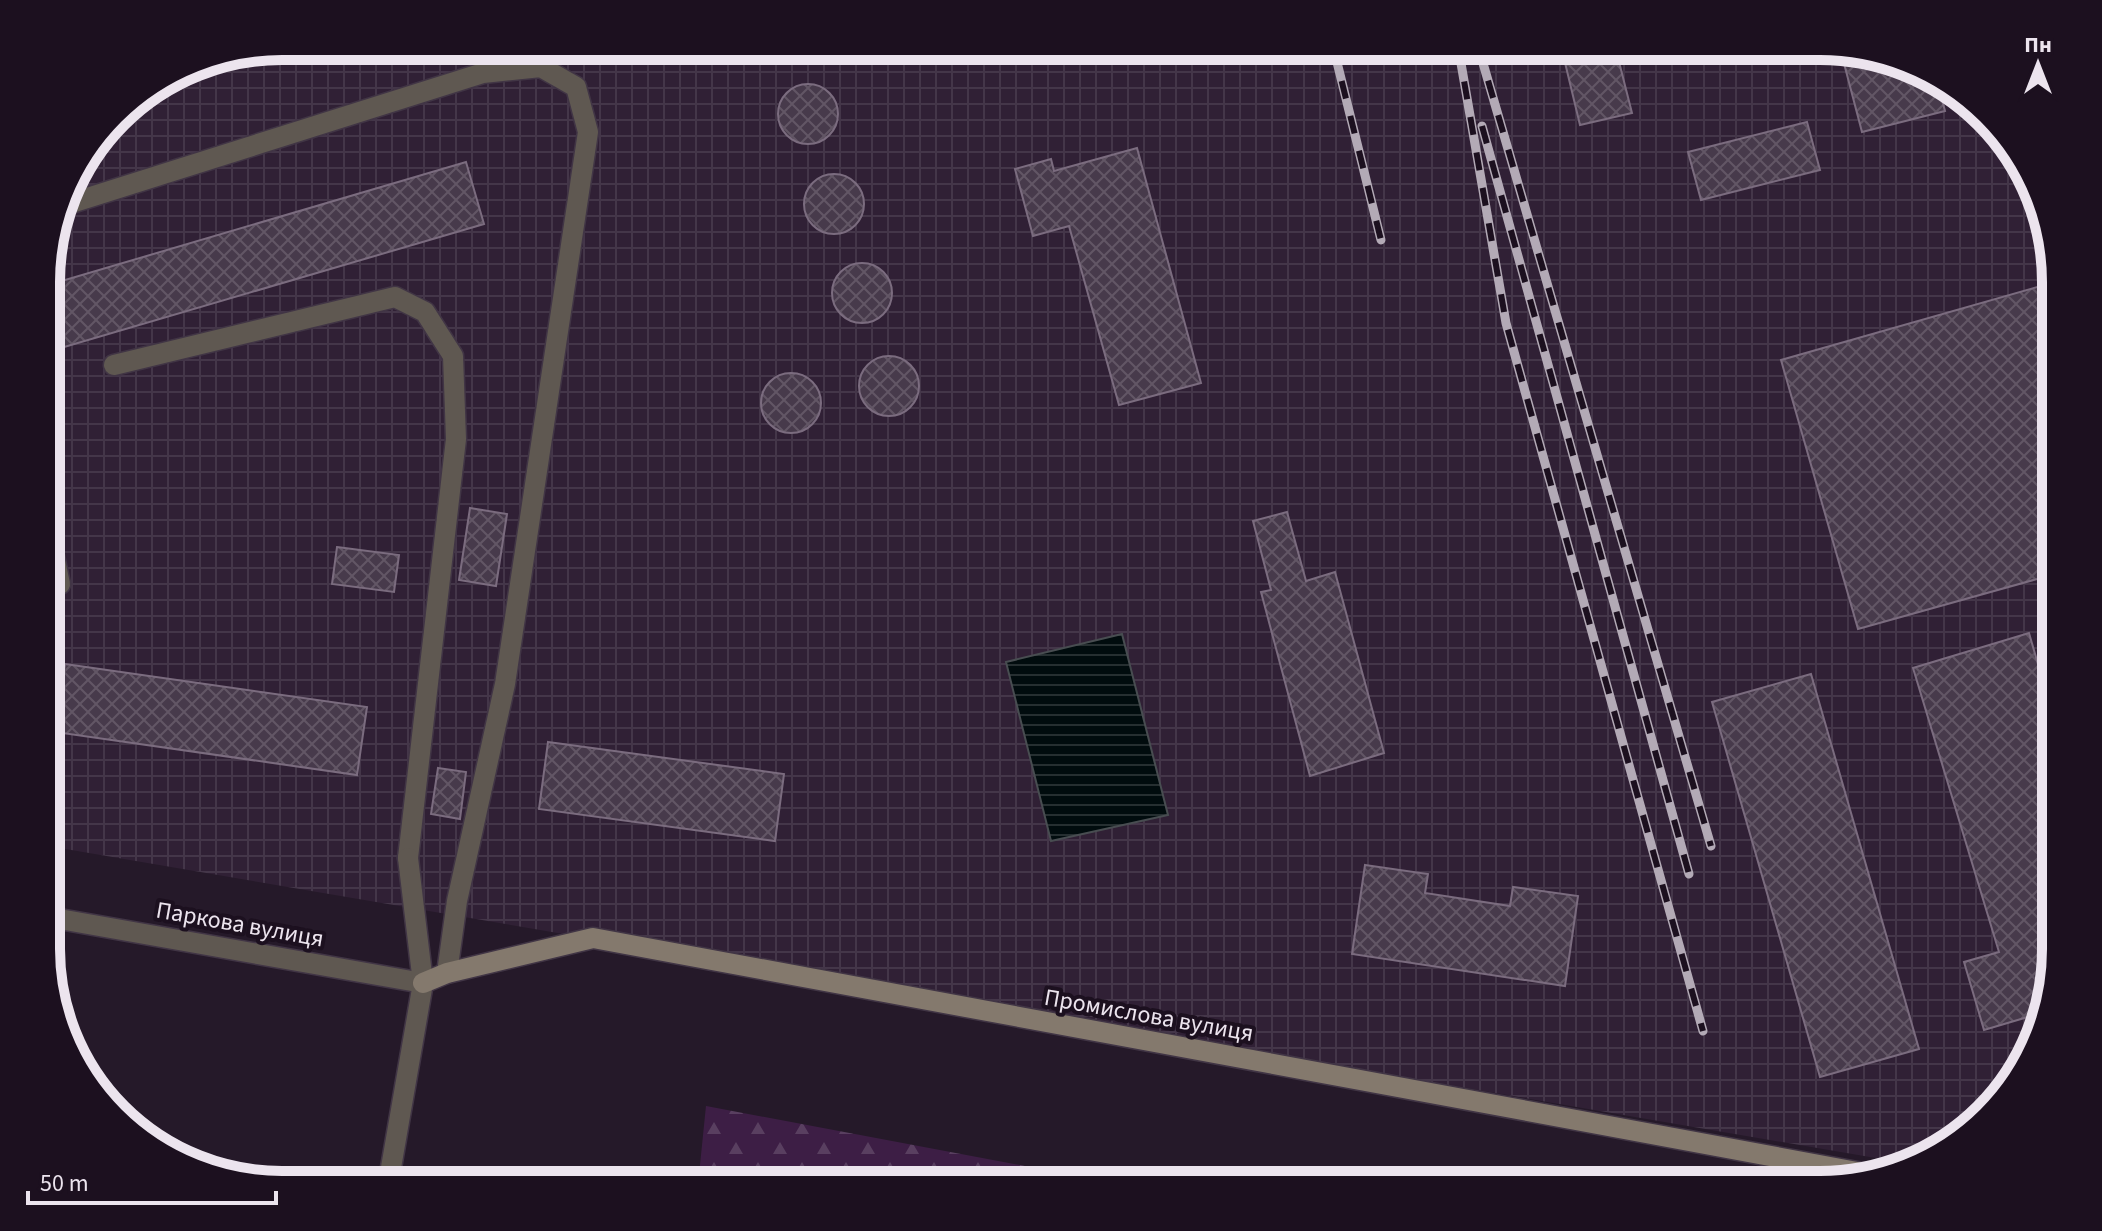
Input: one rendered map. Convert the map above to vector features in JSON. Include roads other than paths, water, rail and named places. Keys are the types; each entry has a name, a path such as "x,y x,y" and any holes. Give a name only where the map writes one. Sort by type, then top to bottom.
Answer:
{"street":[{"path":"75,202 483,73 541,67 576,87 588,132 505,684 457,901 447,973"},
{"path":"114,365 395,297 425,312 453,356 456,439 408,858 423,983 390,1171"},
{"name":"Паркова вулиця","path":"60,919 423,983"},
{"name":"Промислова вулиця","path":"423,983 447,973 593,938 1844,1170"}],"railway":[{"path":"1336,60 1381,240"},
{"path":"1460,60 1506,323 1703,1031"},
{"path":"1482,60 1711,846"},
{"path":"1482,126 1689,874"}]}
